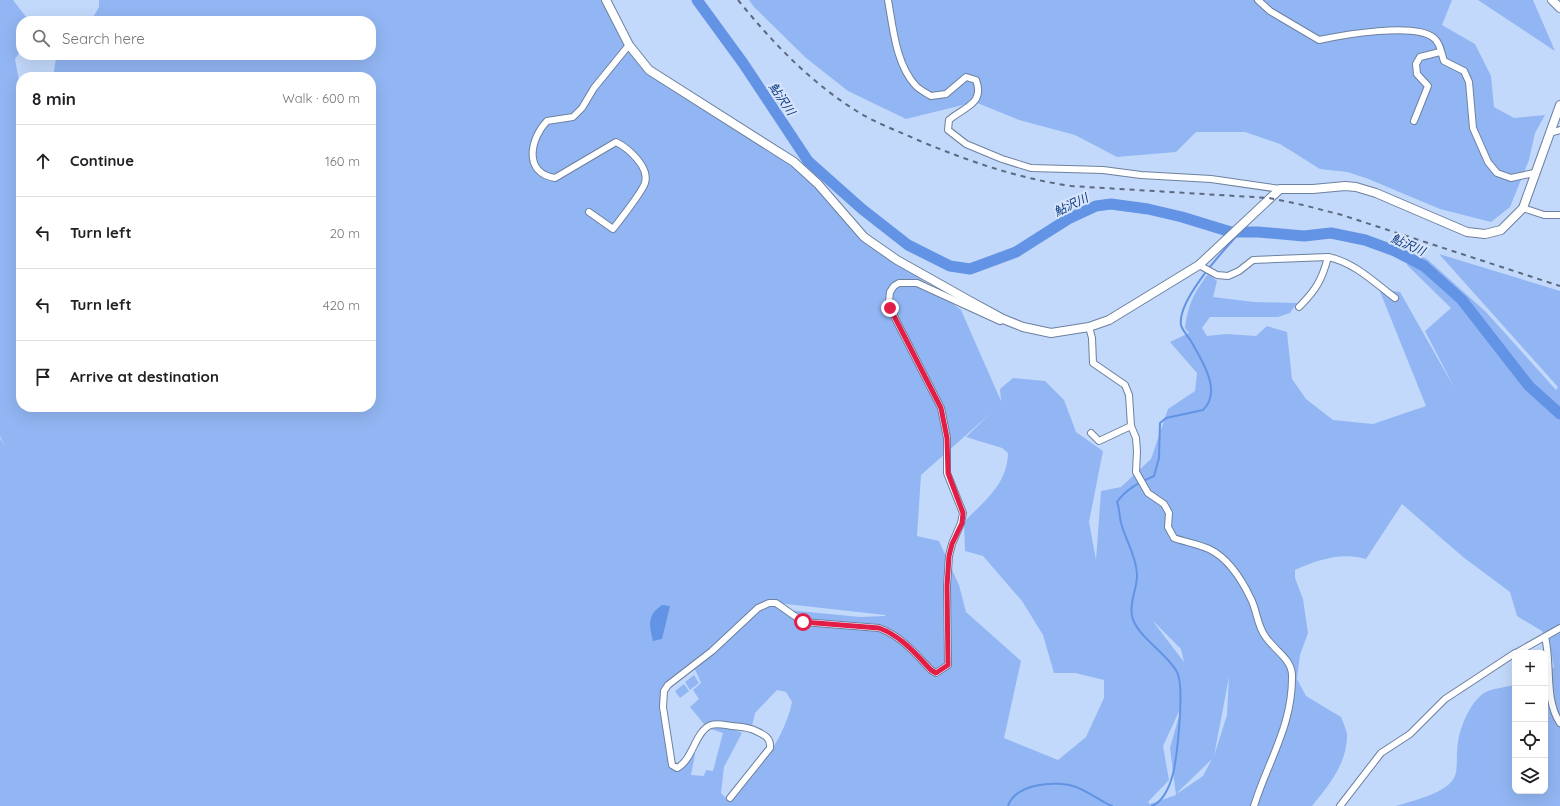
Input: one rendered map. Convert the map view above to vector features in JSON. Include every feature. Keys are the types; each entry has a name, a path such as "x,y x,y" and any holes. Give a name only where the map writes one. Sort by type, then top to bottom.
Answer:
{"street":[{"path":"606,0 629,45 649,70 794,162 818,184 864,237 897,260 1004,319 1023,327"},
{"path":"888,0 900,56 906,72 916,87 931,96 946,94 966,77 976,80 979,89 977,97 968,108 960,111 949,120 948,130 966,144 1002,159 1031,168 1103,170 1212,179 1280,189 1313,189 1345,186 1356,187 1376,193 1467,232 1486,234 1501,230 1523,208 1534,173 1560,105"},
{"path":"1258,0 1270,11 1319,40 1355,33 1421,31 1434,38 1439,44 1440,52 1444,61 1464,71 1469,82 1473,128 1488,162 1497,173 1511,178 1534,173"},
{"path":"1552,0 1560,8"},
{"path":"589,212 613,229 645,183 645,173 640,163 616,142 555,178 549,177 539,170 533,161 534,144 542,127 547,121 574,117 582,108 594,88 629,45"},
{"path":"1414,121 1428,86 1417,74 1416,64 1420,58 1440,52"},
{"path":"1550,133 1560,130"},
{"path":"730,798 770,748 770,743 766,736 752,728 716,724 709,725 703,731 684,765 677,768 672,765 662,697 668,685 712,651 758,608 769,603 776,603 803,622 879,628 888,631 906,644 931,670 936,673 948,665 947,586 949,556 952,544 962,523 963,513 948,473 947,438 941,408 890,308 890,292 894,286 908,282 917,283 1003,322 1023,327 1051,332 1089,327 1109,320 1199,265 1236,228 1280,189"},
{"path":"1523,208 1544,215 1560,215"},
{"path":"1199,265 1217,276 1228,276 1239,271 1254,260 1328,257 1340,259 1395,298"},
{"path":"1299,307 1316,290 1325,270 1328,257"},
{"path":"1089,327 1092,338 1094,363 1125,385 1129,395 1131,426 1136,438 1138,451 1136,472 1148,493 1164,504 1169,513 1168,526 1174,538 1208,548 1218,554 1239,577 1252,600 1262,632 1268,642 1288,662 1292,673 1290,706 1286,724 1254,806"},
{"path":"1091,433 1099,441 1131,426"},
{"path":"1521,650 1560,628"},
{"path":"1545,637 1549,654 1550,696 1554,712 1560,723"},
{"path":"1340,806 1381,753 1410,734 1444,699 1512,655"}],"shaded area":[{"path":"0,0 13,0 25,16 16,16 15,59 17,72 16,72 16,412 376,412 376,72 54,72 56,60 376,60 376,16 94,16 99,7 99,0 604,0 631,54 802,169 856,229 961,310 1001,401 1000,389 1013,378 1045,381 1064,400 1076,432 1103,451 1089,522 1096,560 1101,491 1121,487 1151,459 1168,409 1195,391 1197,373 1170,342 1189,333 1185,328 1190,305 1195,293 1208,274 1217,281 1213,297 1254,302 1297,303 1290,313 1278,317 1210,317 1202,328 1207,336 1227,334 1256,336 1267,326 1287,332 1292,379 1306,399 1333,420 1373,424 1426,406 1379,289 1400,292 1455,389 1425,331 1451,308 1407,265 1412,252 1427,259 1486,312 1556,390 1558,387 1439,254 1560,291 1560,806 1396,806 1429,796 1451,782 1456,772 1459,736 1464,721 1472,706 1482,694 1498,688 1512,686 1512,794 1548,794 1548,674 1554,667 1550,647 1542,631 1517,616 1510,592 1463,557 1402,504 1366,559 1348,556 1330,558 1295,570 1295,578 1303,599 1308,633 1300,655 1297,679 1306,696 1341,717 1347,734 1341,764 1312,806 0,806 0,438 5,446 0,436","holes":["991,413 966,437 1002,448 1008,453 1004,474 994,491 964,522 965,551 983,556 1022,601 1043,635 1054,673 1075,673 1104,680 1104,698 1086,737 1058,760 1004,738 1021,661 966,612 959,585 939,541 917,536 921,475","777,603 885,615 885,616 860,617 788,610","1152,620 1181,649 1184,662","694,667 701,683 693,690 699,699 690,707 704,724 752,726 755,713 777,690 786,692 792,702 783,730 768,756 750,780 730,802 721,793 724,767 742,733 726,728 711,729 723,733 713,771 706,770 704,776 691,775 695,754 694,750 683,768 674,770 662,697 680,676","1229,677 1227,715 1214,756","1182,705 1170,748 1176,795 1150,804 1148,802 1169,780 1163,746","1212,759 1203,776 1178,793 1178,792"]},
{"path":"749,0 1452,0 1442,25 1475,44 1491,76 1494,107 1514,118 1545,115 1535,133 1529,160 1510,207 1491,222 1440,209 1366,178 1347,172 1320,169 1280,144 1245,132 1196,132 1176,152 1117,157 1075,135 1019,120 975,102 906,119 848,91 806,58 754,7"},
{"path":"1478,0 1533,0 1555,51"},
{"path":"662,605 670,606 662,639 653,641 650,621 657,609"},
{"path":"694,675 699,683 690,690 685,682"},
{"path":"684,684 689,691 680,698 675,691"}],"waterway":[{"name":"鮎沢川","path":"697,0 743,63 808,161 862,209 908,245 950,266 970,269 1016,252 1068,219 1096,206 1111,204 1148,209 1182,217 1231,232 1258,232 1304,236 1331,233 1365,240 1395,251 1424,266 1462,300 1529,386 1560,414"},
{"path":"1152,806 1163,797 1173,774 1180,722 1179,680 1177,672 1172,665 1139,631 1132,616 1131,610 1137,574 1133,554 1121,523 1117,502 1129,489 1154,476 1159,458 1160,423 1166,418 1203,410 1209,402 1211,385 1208,375 1200,357 1181,325 1182,315 1186,302 1203,276 1240,232"},
{"path":"1008,806 1012,798 1019,792 1038,785 1048,784 1076,787 1112,806"}],"railway":[{"path":"738,0 764,31 792,60 838,99 879,123 958,156 1013,174 1071,186 1269,198 1303,205 1342,215 1560,286"}],"route":[{"path":"803,622 823,625 845,624 879,628 888,631 906,644 931,670 936,673 948,665 950,660 948,646 947,586 949,556 952,544 962,523 963,513 948,473 946,461 947,438 941,408 890,308"}]}
